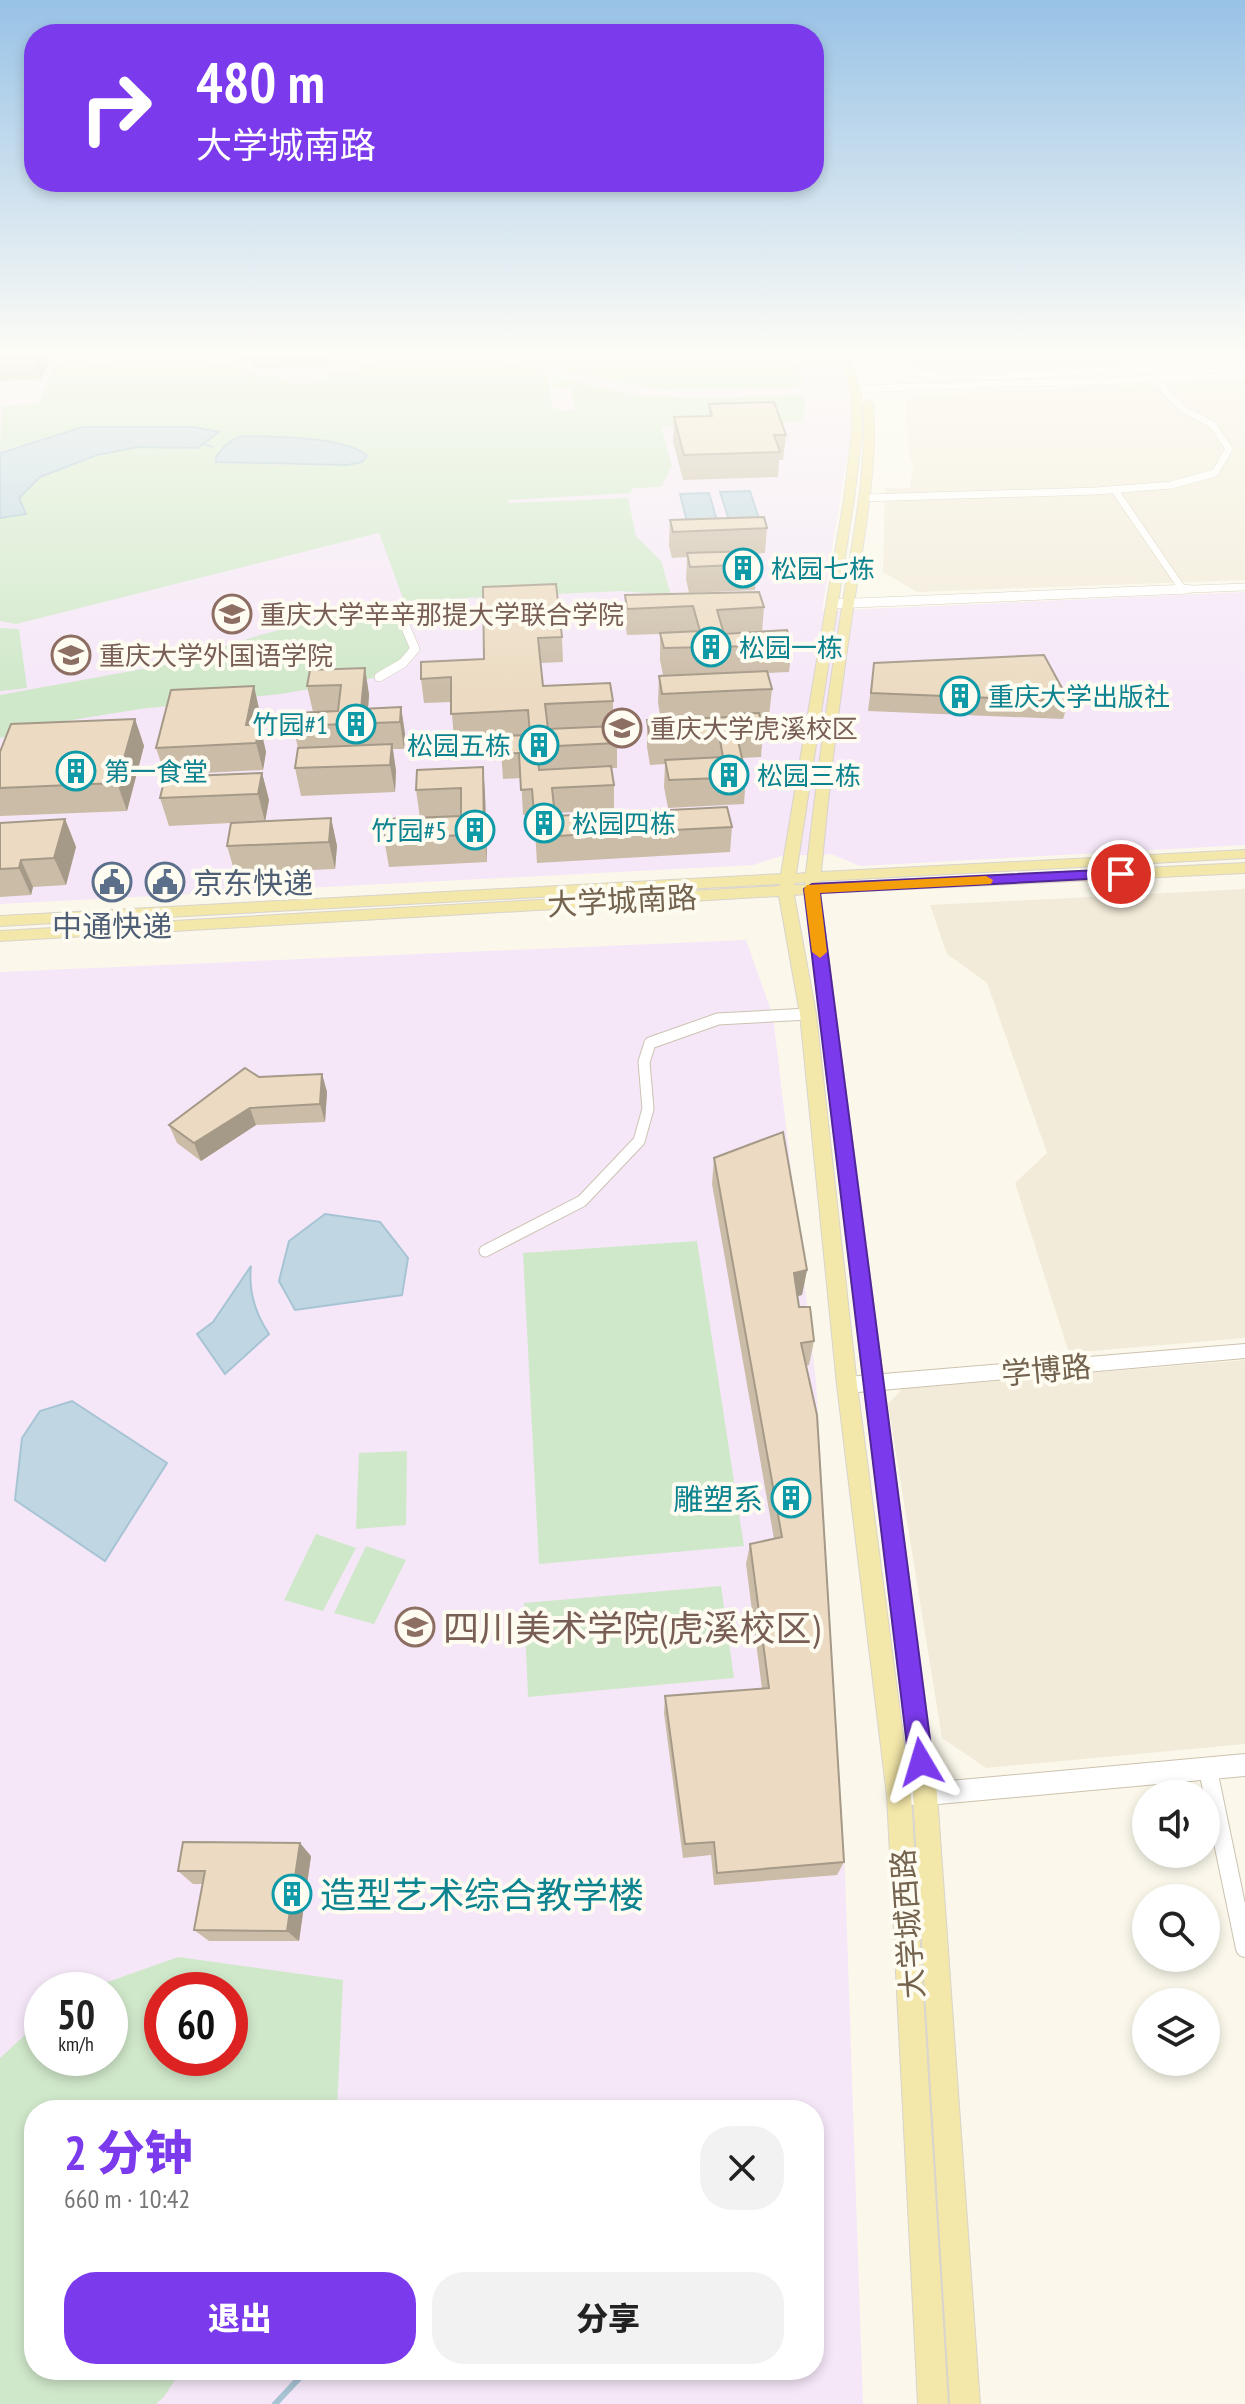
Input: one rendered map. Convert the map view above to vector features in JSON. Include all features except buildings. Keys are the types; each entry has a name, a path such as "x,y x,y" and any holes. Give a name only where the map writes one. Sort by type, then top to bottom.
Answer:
{"main road":[{"name":"大学城西路","path":"853,468 812,882 925,1794 965,2404"},
{"name":"大学城西路","path":"867,468 864,498 839,604 786,884 808,1014 847,1385 899,1796 933,2404"},
{"name":"大学城南路","path":"0,936 1245,854"},
{"name":"大学城南路","path":"812,882 1245,868"},
{"name":"大学城南路","path":"0,921 786,884"}],"street":[{"path":"864,498 1171,485 1215,473 1218,468"},
{"path":"1114,489 1183,590"},
{"path":"839,604 1245,587"},
{"path":"379,677 403,663 415,649 397,607"},
{"path":"485,1251 582,1201 639,1141 648,1109 644,1062 650,1043 718,1019 808,1014"},
{"name":"学博路","path":"847,1385 1245,1351"},
{"path":"899,1796 1245,1765"},
{"path":"1208,1769 1245,1948"}],"shaded area":[{"name":"重庆大学虎溪校区","path":"0,468 845,468 822,611 1245,592 1245,845 860,866 831,854 781,856 753,865 0,904"},
{"path":"913,468 1245,468 1245,580 917,592 883,572 885,488 910,488"},
{"path":"1245,889 1245,1338 1069,1353 1015,1183 1047,1153 987,983 947,954 930,905"},
{"name":"四川美术学院(虎溪校区)","path":"746,940 773,1016 816,1381 845,1873 863,2404 0,2404 0,972"},
{"path":"1245,1360 1245,1744 986,1768 942,1738 888,1404 902,1389"}],"green space":[{"path":"63,468 671,468 661,487 633,488 630,493 508,500 509,503 628,498 636,536 661,561 671,595 620,591 404,601 379,533 16,624 0,621 0,518 25,514 19,498 40,477"},
{"path":"397,607 415,649 379,677 281,694 140,709 66,721 0,738 0,695 170,664 260,635 335,616"},
{"path":"0,628 19,629 27,688 0,691"},
{"path":"697,1241 744,1546 539,1564 523,1253"},
{"path":"407,1451 406,1525 356,1529 359,1453"},
{"path":"316,1534 356,1548 323,1611 284,1600"},
{"path":"366,1546 406,1560 374,1624 334,1613"},
{"path":"721,1586 734,1678 528,1697 524,1603"},
{"path":"178,1957 343,1980 337,2100 24,2100 24,2380 175,2380 156,2404 0,2404 0,2058 24,2036 24,2076 128,2076 128,1975"}],"water":[{"path":"0,468 63,468 40,477 19,498 26,514 0,518"},
{"path":"750,491 759,519 729,520 720,492"},
{"path":"709,493 717,521 687,522 680,494"},
{"path":"325,1214 380,1222 408,1258 402,1295 295,1310 279,1281 289,1241"},
{"path":"251,1266 254,1302 269,1334 225,1374 197,1334 213,1322"},
{"path":"72,1401 167,1463 105,1561 15,1500 22,1438 40,1411"}],"waterway":[{"path":"275,2404 298,2380"}],"slow traffic":[{"path":"820,952 812,889 986,880"}],"place":[{"name":"松园七栋","path":"743,568"},
{"name":"重庆大学辛辛那提大学联合学院","path":"232,614"},
{"name":"松园一栋","path":"711,647"},
{"name":"重庆大学外国语学院","path":"71,655"},
{"name":"重庆大学出版社","path":"960,696"},
{"name":"竹园#1","path":"356,724"},
{"name":"重庆大学虎溪校区","path":"622,728"},
{"name":"松园五栋","path":"539,745"},
{"name":"第一食堂","path":"76,771"},
{"name":"松园三栋","path":"729,775"},
{"name":"松园四栋","path":"544,823"},
{"name":"竹园#5","path":"475,830"},
{"name":"中通快递","path":"112,882"},
{"name":"京东快递","path":"165,882"},
{"name":"雕塑系","path":"791,1498"},
{"name":"四川美术学院(虎溪校区)","path":"415,1627"},
{"name":"造型艺术综合教学楼","path":"292,1894"}],"route":[{"path":"921,1762 812,889 1121,874"}]}
